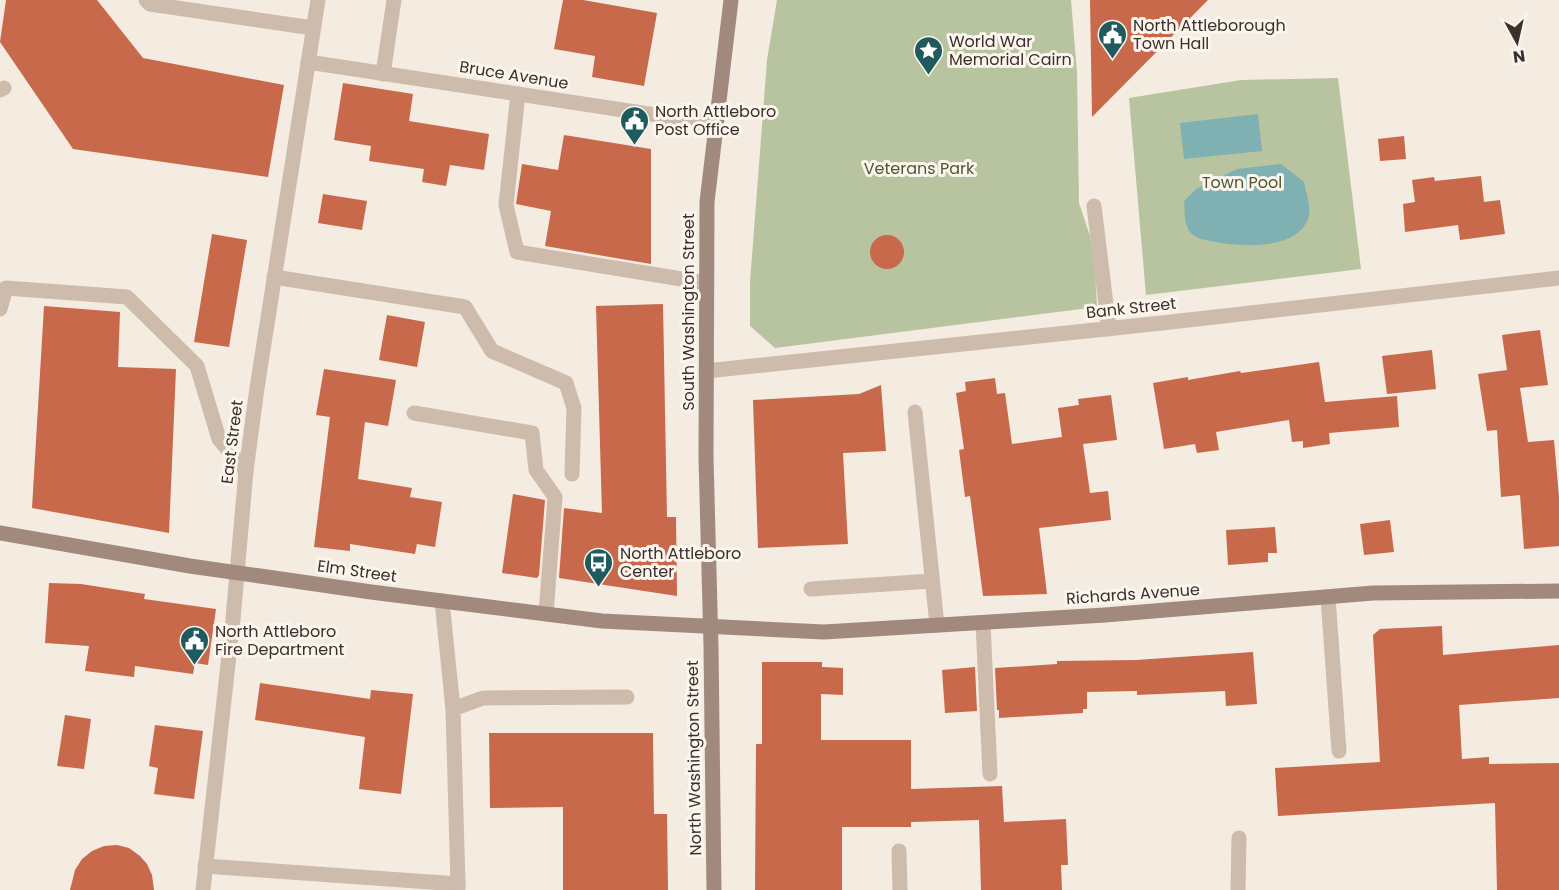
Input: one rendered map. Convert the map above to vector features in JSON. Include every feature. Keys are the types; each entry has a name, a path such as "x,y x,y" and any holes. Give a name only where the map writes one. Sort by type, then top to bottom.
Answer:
{"main road":[{"name":"South Washington Street","path":"710,626 706,458 707,202 731,0"},
{"name":"Elm Street","path":"0,533 237,572 442,601 602,621 710,626"},
{"name":"Richards Avenue","path":"710,626 824,632 1105,615 1373,593 1559,591"},
{"name":"North Washington Street","path":"710,626 714,890"}],"street":[{"path":"146,0 150,4 313,28"},
{"name":"East Street","path":"203,890 246,471 318,0"},
{"path":"383,74 394,0"},
{"name":"Bruce Avenue","path":"308,62 715,124"},
{"path":"518,94 506,205 517,252 706,283"},
{"path":"1094,206 1108,329"},
{"path":"274,277 465,307 492,351 566,383 574,408 572,474"},
{"name":"Bank Street","path":"706,371 1108,329 1559,278"},
{"path":"0,309 6,288 128,297 197,366 219,440 246,471"},
{"path":"915,412 937,625"},
{"path":"414,413 532,433 536,470 555,497 546,614"},
{"path":"811,589 932,581"},
{"path":"1328,597 1340,751"},
{"path":"205,866 458,887 453,709 442,601"},
{"path":"983,623 990,774"},
{"path":"453,709 483,698 627,697"},
{"path":"1238,890 1239,838"},
{"path":"899,851 900,890"}],"green space":[{"name":"Veterans Park","path":"777,0 1071,0 1077,73 1079,203 1090,236 1097,307 775,348 750,326 750,282 767,60"},
{"name":"Town Pool","path":"1338,78 1361,269 1146,295 1129,98 1241,80"}],"water":[{"path":"1258,114 1262,151 1184,159 1180,123"},
{"path":"1281,164 1304,182 1309,210 1308,219 1302,229 1281,241 1254,245 1204,240 1190,232 1186,223 1184,201 1196,189 1237,169"}],"building":[{"path":"6,0 97,0 143,58 284,85 268,177 73,149 0,42"},
{"path":"563,0 583,0 657,13 644,86 592,77 595,56 554,49"},
{"name":"North Attleborough Town Hall","path":"1090,0 1208,0 1092,117"},
{"path":"343,83 413,94 409,121 489,134 484,170 450,165 446,186 422,182 424,169 369,161 371,146 334,140"},
{"path":"564,135 651,149 651,264 545,246 551,211 516,204 522,164 558,170"},
{"path":"1404,136 1406,159 1380,161 1378,139"},
{"path":"1481,176 1484,202 1500,200 1505,234 1460,240 1458,225 1405,232 1403,204 1415,202 1412,180 1434,177 1435,181"},
{"path":"323,194 367,201 362,230 318,223"},
{"path":"212,234 247,240 229,347 194,342"},
{"path":"887,235 899,240 904,252 899,264 887,269 875,264 870,252 875,240"},
{"path":"663,304 667,517 676,517 677,596 559,578 564,508 602,513 596,306"},
{"path":"44,306 120,312 118,367 176,369 169,533 32,508"},
{"path":"387,315 425,322 417,367 379,360"},
{"path":"1540,330 1548,385 1520,388 1528,442 1554,440 1559,497 1559,546 1524,549 1520,495 1501,497 1497,430 1487,431 1478,374 1507,370 1502,335"},
{"path":"1432,350 1436,389 1387,394 1382,356"},
{"path":"1319,362 1325,402 1397,396 1399,427 1329,433 1330,444 1303,448 1303,441 1292,442 1289,420 1216,432 1219,450 1197,453 1195,444 1164,449 1153,383"},
{"path":"324,369 396,380 388,426 365,422 358,479 412,488 410,497 442,502 435,547 417,544 415,554 350,544 350,551 314,547 330,417 316,415"},
{"path":"995,378 997,394 1005,393 1012,444 1062,437 1058,408 1079,405 1078,399 1111,395 1117,440 1083,444 1090,493 1108,491 1111,520 1039,528 1047,594 983,596 970,496 965,497 959,450 964,449 956,393 966,391 965,382"},
{"path":"881,385 886,451 843,453 848,544 758,548 753,400 859,394"},
{"path":"513,494 545,500 537,578 502,573"},
{"path":"1390,520 1394,552 1364,555 1360,524"},
{"path":"1275,527 1277,553 1268,553 1268,562 1228,565 1226,530"},
{"path":"49,583 81,584 145,594 144,599 216,609 208,665 195,663 193,674 135,666 134,677 85,671 89,646 45,643"},
{"path":"1442,626 1443,655 1559,645 1559,698 1459,705 1462,759 1489,757 1489,764 1559,763 1559,890 1497,890 1495,803 1278,816 1275,768 1380,762 1373,635 1380,629"},
{"path":"1253,652 1257,704 1226,706 1225,691 1137,695 1137,691 1087,692 1087,709 1083,709 1083,713 999,718 999,710 997,710 995,668 1057,664 1057,661 1136,660"},
{"path":"762,662 822,662 822,667 843,668 843,695 821,694 821,740 911,740 911,789 1002,786 1004,822 1066,819 1068,865 1061,865 1062,890 981,890 979,820 911,822 911,827 842,827 842,890 755,890 756,744 762,744"},
{"path":"975,667 977,711 945,713 942,670"},
{"path":"260,683 370,699 371,690 413,694 401,794 359,789 365,737 255,720"},
{"path":"65,715 91,719 84,769 57,766"},
{"path":"155,725 203,731 194,799 154,794 158,768 149,766"},
{"path":"489,733 653,733 654,814 667,814 668,890 563,890 563,807 490,808"},
{"path":"117,845 129,848 147,864 152,875 154,890 70,890 75,870 82,859 92,851 104,846"}],"place":[{"name":"North Attleborough Town Hall","path":"1112,60"},
{"name":"World War Memorial Cairn","path":"928,76"},
{"name":"North Attleboro Post Office","path":"634,146"},
{"name":"North Attleboro Center","path":"599,588"},
{"name":"North Attleboro Fire Department","path":"194,666"}]}
